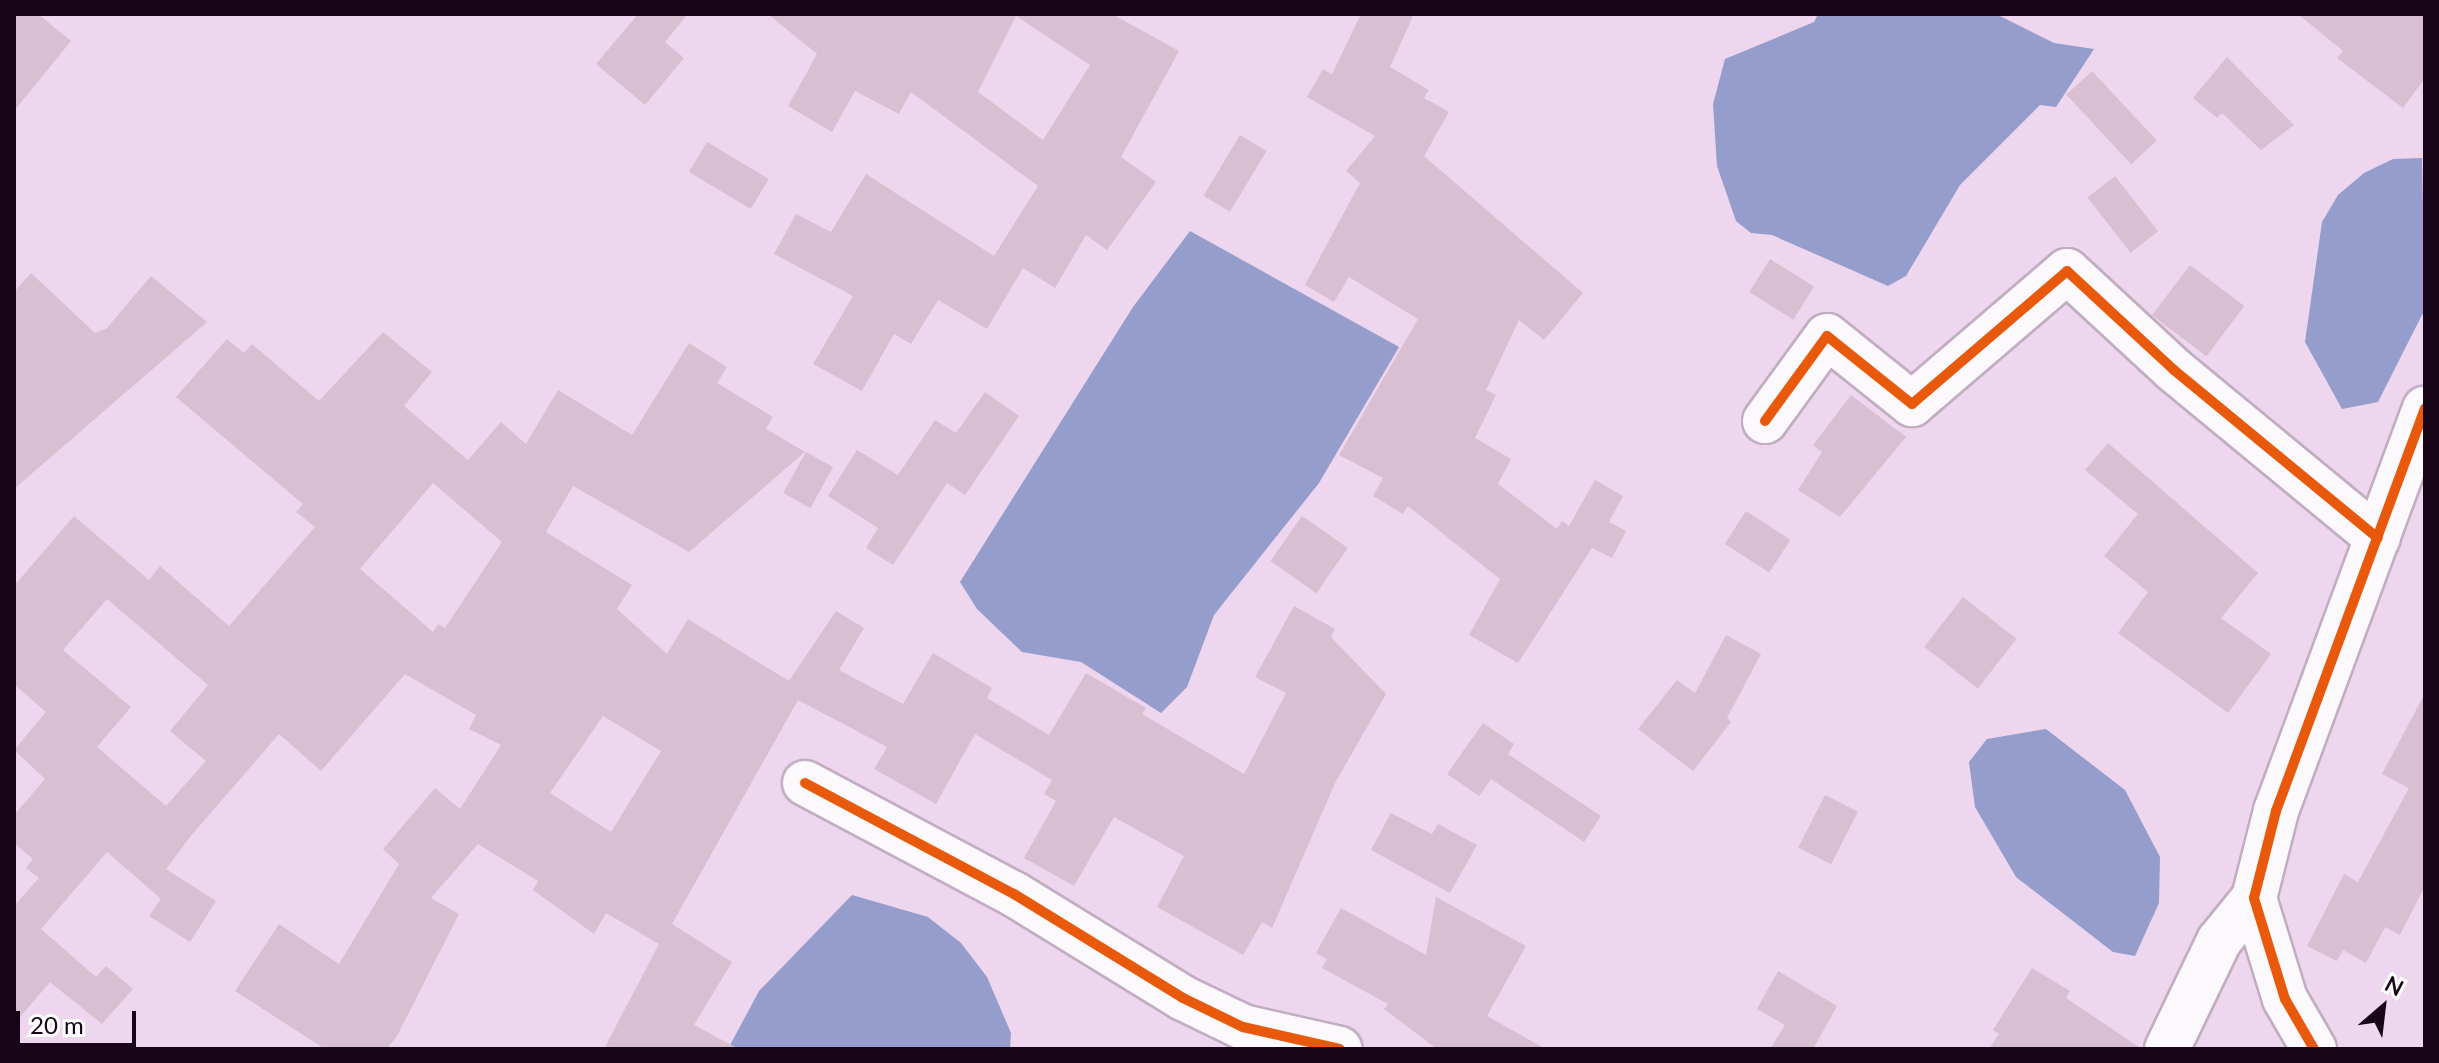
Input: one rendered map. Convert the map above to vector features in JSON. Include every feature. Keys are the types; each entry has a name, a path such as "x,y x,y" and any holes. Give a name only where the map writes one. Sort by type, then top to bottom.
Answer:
{"street":[{"path":"1765,421 1827,336 1912,404 2067,271 2174,370 2378,538"},
{"path":"2167,1049 2219,941 2254,898 2276,811 2425,409"},
{"path":"805,783 1014,894 1132,972 1195,1004 1243,1027 1340,1049"},
{"path":"2254,898 2285,999 2314,1049"}],"water":[{"path":"1818,14 1996,14 2054,43 2094,49 2056,107 2040,105 1960,185 1906,276 1888,286 1772,235 1751,233 1736,221 1717,166 1713,104 1725,59 1814,22"},
{"path":"2422,158 2425,309 2378,402 2342,409 2305,342 2322,222 2338,195 2364,173 2393,159"},
{"path":"1190,231 1399,347 1319,483 1214,615 1187,687 1161,713 1081,662 1022,652 977,609 960,582 1133,307"},
{"path":"2046,729 2125,790 2160,857 2159,903 2135,956 2113,952 2016,877 1975,807 1969,762 1987,739"},
{"path":"852,895 928,917 961,943 987,977 1011,1033 1010,1049 728,1049 759,991"}],"building":[{"path":"14,14 38,14 71,41 14,111"},
{"path":"638,14 688,14 665,42 684,58 645,105 596,64"},
{"path":"768,14 1112,14 1179,51 1121,157 1156,182 1107,250 1086,235 1055,288 1023,268 987,329 938,300 911,344 894,334 862,391 813,364 853,296 774,254 796,214 831,232 866,174 994,256 1038,186 911,92 899,114 855,91 832,132 788,106 817,54","holes":["1016,16 1090,65 1043,140 978,92"]},
{"path":"1361,14 1414,14 1390,67 1429,90 1424,98 1449,112 1424,156 1583,293 1544,340 1519,320 1486,390 1496,395 1475,438 1511,459 1498,484 1557,529 1562,521 1569,526 1595,480 1623,496 1609,522 1626,531 1612,558 1592,548 1518,663 1469,635 1500,579 1408,506 1403,514 1373,496 1383,478 1339,455 1418,319 1349,277 1334,302 1305,285 1360,183 1346,171 1375,136 1307,97 1323,69 1332,74"},
{"path":"2298,14 2425,14 2425,78 2403,108 2337,58 2343,51"},
{"path":"2227,57 2294,125 2261,150 2222,113 2217,118 2193,98"},
{"path":"2092,71 2157,140 2131,164 2066,95"},
{"path":"1240,135 1267,151 1230,212 1203,196"},
{"path":"707,142 769,179 751,209 689,172"},
{"path":"2115,176 2158,231 2131,253 2087,198"},
{"path":"1770,259 1814,287 1793,320 1749,292"},
{"path":"2190,265 2244,306 2206,356 2152,315"},
{"path":"31,273 95,333 107,328 151,276 207,322 14,489 14,292"},
{"path":"383,332 432,372 404,406 468,460 501,422 526,444 558,390 632,435 689,343 727,367 717,383 773,417 766,429 805,452 689,552 573,486 546,532 632,585 617,609 667,654 688,619 789,681 836,611 864,628 839,670 903,704 933,653 992,688 987,698 1049,735 1086,673 1146,708 1142,714 1244,774 1286,693 1255,677 1294,606 1335,629 1331,637 1386,694 1336,781 1272,928 1262,922 1243,955 1157,907 1184,856 1114,817 1074,886 1024,858 1056,801 1044,794 1052,780 975,734 936,804 874,769 887,747 798,700 672,924 732,962 694,1025 739,1049 604,1049 659,944 606,913 594,934 533,890 538,881 478,844 431,898 459,914 397,1036 387,1049 325,1049 235,991 279,924 339,964 399,864 383,849 435,788 460,809 501,745 469,729 476,715 405,674 321,771 279,734 190,837 166,869 216,901 190,942 149,916 161,899 107,852 41,929 96,977 106,966 133,989 102,1024 50,982 14,1024 14,906 39,878 26,868 33,859 14,843 14,815 45,779 14,750 46,712 14,684 14,586 74,516 149,580 160,566 229,626 315,527 296,512 303,504 176,397 227,339 244,353 252,344 319,401","holes":["433,483 502,542 445,628 438,624 433,632 360,569","107,599 208,685 170,731 206,761 166,806 97,747 131,707 63,650","603,716 661,751 611,832 550,793"]},
{"path":"985,392 1019,416 965,495 947,483 893,565 866,548 878,528 828,496 857,450 898,475 935,420 956,433"},
{"path":"1851,395 1906,437 1840,517 1798,490 1822,452 1813,445"},
{"path":"2108,443 2258,573 2221,618 2271,654 2228,713 2118,633 2148,592 2104,556 2138,514 2085,470"},
{"path":"806,452 833,467 810,508 783,493"},
{"path":"1746,511 1790,540 1769,573 1725,544"},
{"path":"1302,516 1348,548 1316,593 1270,561"},
{"path":"1963,597 2017,639 1978,689 1924,647"},
{"path":"1726,635 1761,654 1727,718 1731,722 1693,771 1638,729 1677,680 1695,693"},
{"path":"2425,693 2425,886 2400,935 2385,927 2366,963 2343,950 2337,961 2307,946 2344,874 2358,882 2409,788 2382,774"},
{"path":"1483,723 1514,744 1508,754 1601,816 1584,842 1491,779 1479,796 1447,774"},
{"path":"1825,795 1858,812 1831,864 1798,848"},
{"path":"1391,813 1432,834 1438,824 1477,845 1450,893 1371,850"},
{"path":"1436,897 1526,946 1487,1016 1546,1049 1437,1049 1384,1009 1388,1004 1322,968 1327,959 1316,953 1341,908 1426,955"},
{"path":"2032,968 2070,991 2066,998 2142,1049 1989,1049 1999,1034 1993,1030"},
{"path":"1778,971 1837,1006 1813,1049 1770,1049 1785,1025 1757,1009"}],"cycle path":[{"path":"1765,421 1827,336 1912,404 2067,271 2174,370 2378,538"},
{"path":"2314,1049 2285,999 2254,898 2276,811 2425,409"},
{"path":"805,783 1014,894 1183,998 1243,1027 1340,1049"}]}
